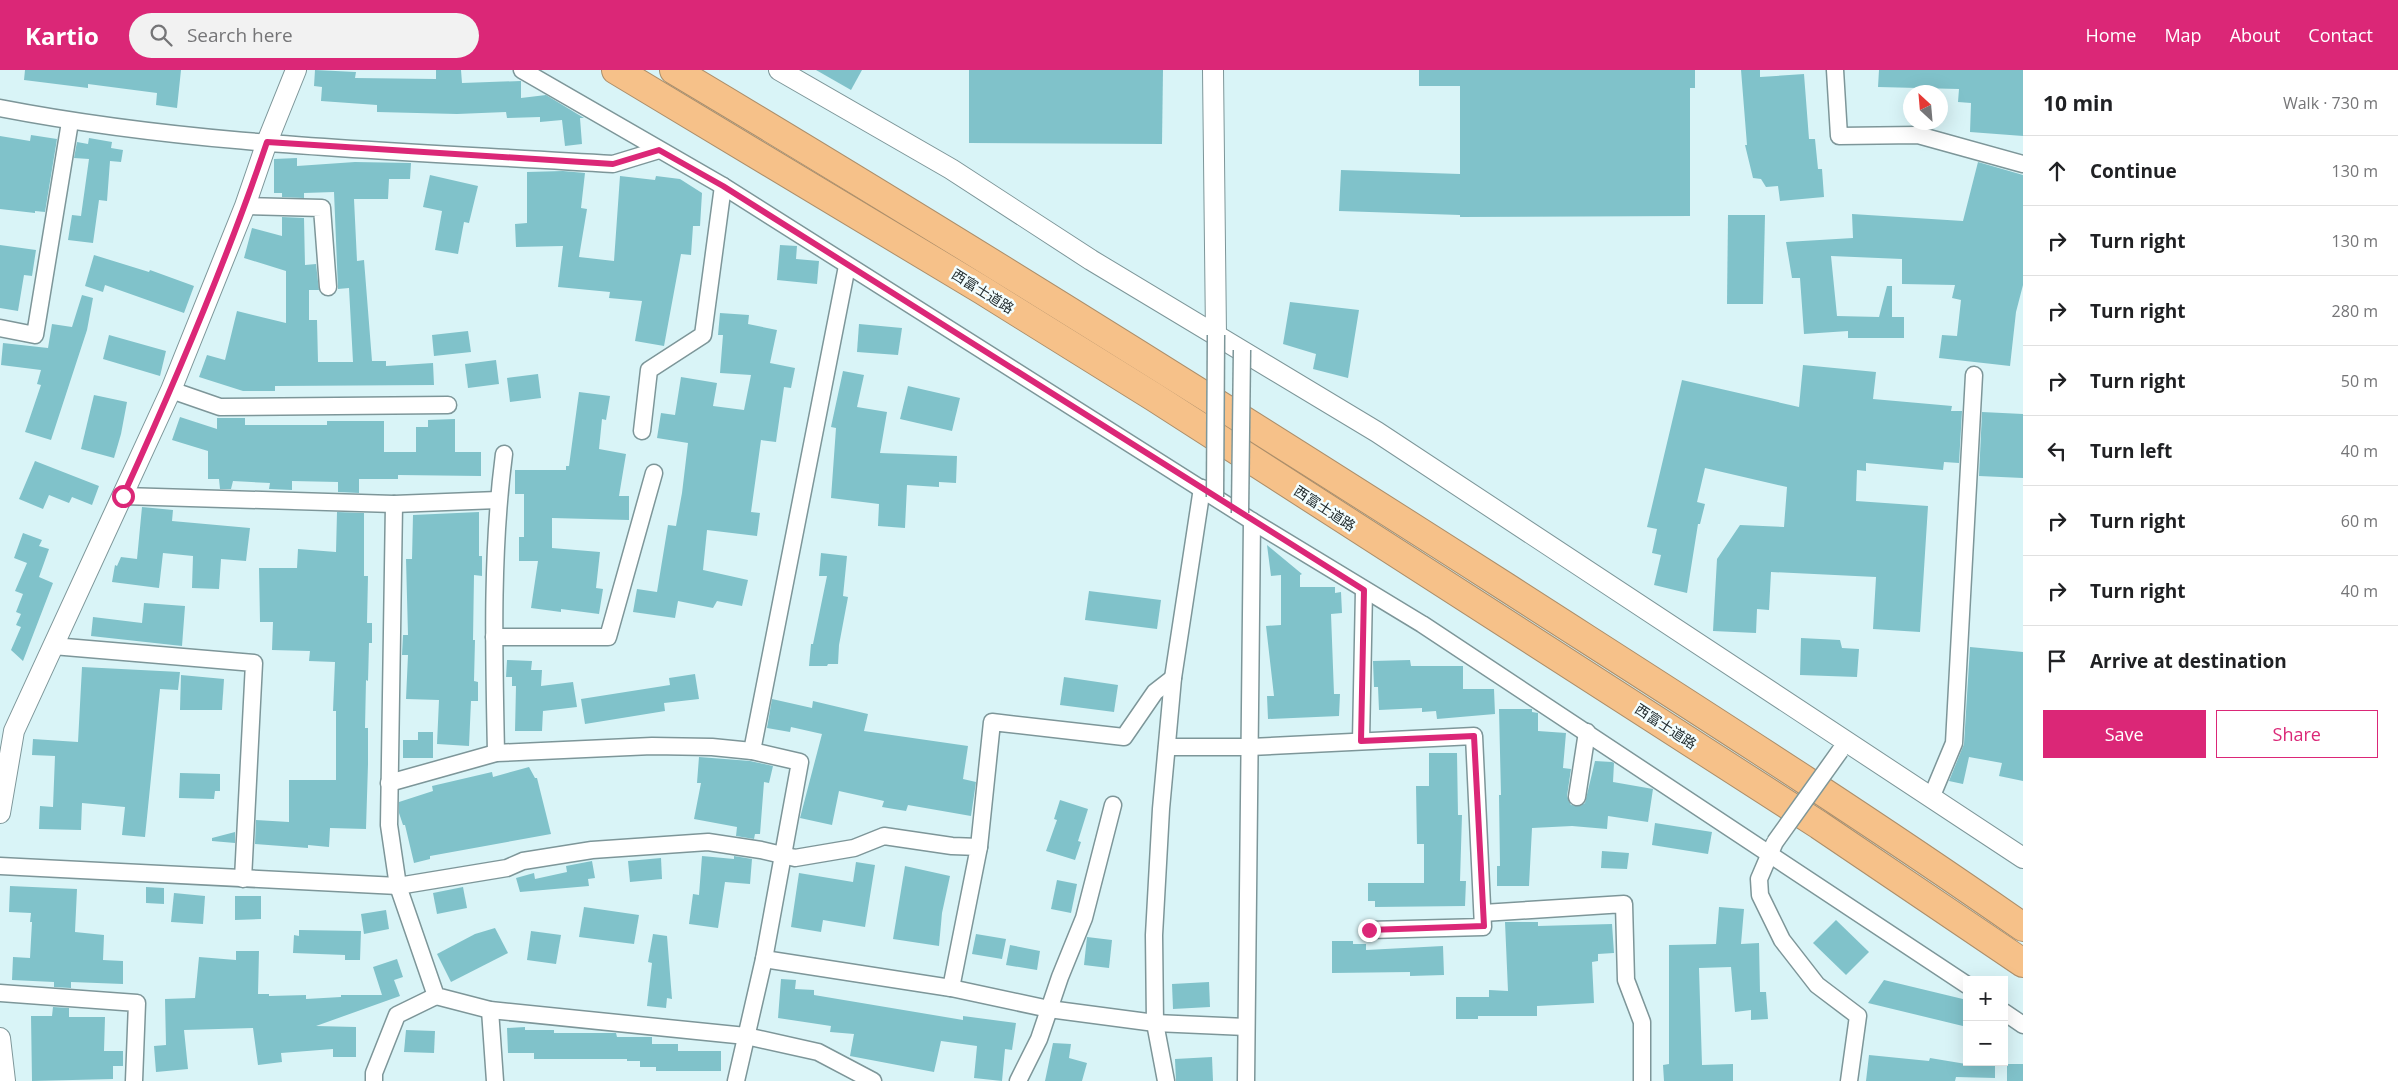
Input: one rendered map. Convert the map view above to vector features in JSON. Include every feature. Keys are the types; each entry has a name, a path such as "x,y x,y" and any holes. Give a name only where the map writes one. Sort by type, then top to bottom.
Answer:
{"highway":[{"name":"西富士道路","path":"616,70 974,285 1154,397 1745,777 2023,963"},
{"name":"西富士道路","path":"674,70 941,231 1420,532 1751,745 2023,927"}],"street":[{"path":"0,813 14,731 171,390 246,206 267,142 296,70"},
{"path":"522,70 723,186 1246,517 1422,624 1587,732 1772,847 1963,982"},
{"path":"779,70 951,169 1091,260 1377,432 1844,747 1931,798 2023,858"},
{"path":"1213,70 1216,335 1215,497"},
{"path":"1834,70 1839,136 1918,136 2023,164"},
{"path":"0,108 70,122 267,142 613,164 659,150"},
{"path":"0,328 35,336 70,122"},
{"path":"642,431 649,370 703,335 723,186"},
{"path":"246,206 322,208 328,287"},
{"path":"752,751 847,266"},
{"path":"1242,350 1250,747 1246,1081"},
{"path":"1931,798 1954,743 1974,375"},
{"path":"171,390 220,407 448,405"},
{"path":"496,753 494,637 498,500 504,454"},
{"path":"494,637 608,637 654,473"},
{"path":"1166,1081 1155,1023 1154,935 1161,809 1173,678 1202,488"},
{"path":"123,496 394,504 498,500"},
{"path":"394,504 389,824 398,886 436,996"},
{"path":"1361,741 1364,590"},
{"path":"53,646 254,663 243,879"},
{"path":"951,988 978,848 992,722 1124,737 1155,692 1173,678"},
{"path":"1577,797 1587,732"},
{"path":"1167,747 1250,747 1474,736 1484,926 1369,930"},
{"path":"389,783 496,753 652,746 712,747 752,751 800,762 764,959 736,1081"},
{"path":"1844,747 1772,847 1759,879 1760,895 1782,940 1817,985 1858,1016 1848,1081"},
{"path":"1018,1081 1039,1039 1084,918 1113,805"},
{"path":"0,866 398,886 507,868 524,861 592,850 708,842 795,858 854,848 884,836 978,848"},
{"path":"1483,913 1624,904 1626,980 1642,1022 1642,1081"},
{"path":"764,959 951,988 1049,1009 1155,1023 1246,1027"},
{"path":"0,993 137,1003 134,1081"},
{"path":"374,1081 374,1073 397,1015 436,996 490,1010 746,1036 818,1052 873,1081"},
{"path":"490,1010 496,1081"},
{"path":"2008,1015 2023,1025"},
{"path":"0,1038 5,1081"}],"building":[{"path":"25,70 181,70 177,108 156,105 157,93 88,84 88,88 24,80"},
{"path":"315,70 356,72 355,78 436,79 436,70 461,70 462,83 521,81 521,98 546,95 584,118 580,118 582,144 565,146 562,120 540,122 540,117 507,118 506,112 457,114 377,112 377,105 321,101 322,87 314,86"},
{"path":"816,70 862,70 851,90"},
{"path":"969,70 1163,70 1162,144 969,143"},
{"path":"1419,70 1695,70 1695,88 1690,88 1690,216 1460,217 1460,215 1339,211 1341,170 1460,174 1460,86 1419,86"},
{"path":"1741,70 1760,70 1760,77 1804,74 1809,139 1815,139 1818,169 1822,169 1824,197 1780,201 1778,186 1766,187 1761,179 1753,178 1745,145 1747,145"},
{"path":"1879,70 2023,70 2023,136 1970,132 1971,103 1958,102 1959,89 1948,89 1948,85 1878,87"},
{"path":"31,135 57,139 45,212 35,211 35,213 0,209 0,136 30,141"},
{"path":"89,138 112,142 111,148 123,150 121,162 110,161 107,201 99,200 93,243 68,240 72,215 81,216 89,159 74,158 77,142 88,144"},
{"path":"297,158 297,166 355,162 411,163 410,179 389,179 388,199 354,199 357,261 364,260 372,361 386,361 386,366 433,363 434,385 275,386 275,391 243,391 199,377 207,355 225,360 237,311 286,323 286,271 244,258 252,228 282,236 282,217 304,218 305,265 316,264 319,290 309,290 309,320 317,320 318,362 353,362 349,288 338,289 334,192 304,193 304,198 282,197 282,193 274,193 274,159"},
{"path":"1978,162 2023,175 2023,285 2016,312 2010,366 1939,358 1942,335 1957,336 1961,300 1952,298 1955,285 1902,284 1902,259 1831,256 1837,316 1879,317 1887,286 1892,286 1892,317 1904,317 1904,338 1848,338 1848,331 1804,334 1800,278 1792,278 1786,242 1853,238 1852,214 1963,221"},
{"path":"563,171 585,173 581,208 587,209 579,257 614,261 620,176 655,180 656,176 680,179 702,193 700,226 693,226 691,255 681,254 664,346 635,341 642,301 609,298 610,292 558,287 563,246 516,247 515,224 527,223 527,172"},
{"path":"430,175 478,186 469,223 464,222 458,254 435,250 442,211 423,207"},
{"path":"1728,215 1765,215 1763,304 1727,304"},
{"path":"0,245 36,250 32,276 24,275 18,311 0,308"},
{"path":"780,245 797,246 796,259 819,261 817,284 777,280"},
{"path":"94,255 149,272 150,270 194,286 184,313 105,285 103,292 85,286"},
{"path":"82,295 93,298 87,330 51,440 25,432 41,385 37,384 41,370 1,365 3,343 48,348 52,324 72,327"},
{"path":"1290,302 1359,310 1348,378 1313,369 1316,354 1283,344"},
{"path":"720,313 749,315 748,324 777,330 770,363 795,368 791,388 784,387 776,442 761,440 751,512 760,513 757,536 707,530 703,570 748,580 742,606 717,601 713,608 678,601 675,618 633,612 637,589 657,592 668,525 676,526 682,493 688,443 657,438 661,413 675,415 681,377 717,383 713,406 744,410 751,375 720,373 723,335 718,335"},
{"path":"859,324 902,328 898,355 857,352"},
{"path":"468,331 471,352 434,356 432,335"},
{"path":"109,335 166,351 160,376 103,359"},
{"path":"496,360 499,384 468,388 465,364"},
{"path":"1803,365 1876,372 1873,399 1952,406 1951,411 1962,411 1959,463 1944,462 1943,470 1866,463 1866,471 1857,470 1856,501 1928,506 1920,632 1873,629 1876,577 1771,572 1769,610 1757,609 1756,633 1713,631 1717,559 1740,525 1784,527 1787,487 1705,468 1697,502 1705,504 1700,524 1698,524 1687,593 1654,585 1661,555 1652,553 1657,529 1647,527 1682,380 1799,407"},
{"path":"843,371 864,375 857,407 887,412 880,453 957,456 956,483 939,482 939,487 907,485 905,528 878,526 879,504 831,498 836,428 831,427"},
{"path":"538,374 541,398 510,402 507,378"},
{"path":"908,386 960,398 952,431 900,419"},
{"path":"579,392 610,396 606,420 602,419 599,449 626,454 619,496 629,496 629,520 552,518 552,548 600,552 596,588 603,589 599,614 561,609 561,612 531,608 538,561 519,561 519,537 524,537 524,494 515,494 515,470 566,470 566,466 569,466"},
{"path":"94,395 127,402 114,458 81,449"},
{"path":"1982,412 2023,414 2023,478 1979,476"},
{"path":"180,417 217,429 217,418 245,418 245,425 327,425 327,421 384,421 384,452 416,452 416,427 428,427 428,420 455,419 455,452 481,452 481,476 398,475 398,479 359,479 359,493 338,492 338,482 292,481 292,490 269,489 270,483 233,481 231,489 220,489 219,479 208,479 208,451 172,440"},
{"path":"35,461 99,486 92,505 72,497 69,503 49,495 43,509 19,499"},
{"path":"142,507 173,510 172,521 250,528 246,561 221,559 219,589 192,588 193,556 163,553 159,588 112,582 115,565 117,566 121,557 137,559"},
{"path":"337,512 364,513 364,576 368,576 367,623 372,623 372,643 369,643 368,681 366,680 365,728 368,728 368,764 366,829 330,828 329,847 308,845 308,848 255,844 256,820 289,822 289,780 336,780 336,711 333,711 335,662 309,661 310,651 272,650 273,622 260,622 259,568 297,568 298,549 336,552"},
{"path":"479,512 479,556 482,556 482,576 474,575 473,640 475,640 474,681 478,682 478,701 471,701 469,746 437,744 439,700 406,699 408,655 402,655 403,635 408,635 406,559 412,559 413,515"},
{"path":"23,533 42,540 39,546 49,549 39,577 53,583 23,661 11,650 21,627 16,625 21,614 16,612 23,594 15,591 27,563 14,558"},
{"path":"1267,545 1302,574 1300,575 1300,587 1335,587 1335,593 1341,592 1342,613 1331,614 1334,694 1340,694 1339,716 1268,719 1267,696 1274,696 1266,626 1281,625 1281,575 1271,576"},
{"path":"821,553 847,556 843,596 848,597 839,645 838,664 809,666 811,644 813,644 827,576 819,576"},
{"path":"1089,591 1161,600 1157,629 1085,620"},
{"path":"144,603 185,606 182,646 91,636 93,617 142,623"},
{"path":"1801,638 1840,640 1842,648 1859,649 1857,677 1800,675"},
{"path":"1970,647 2023,652 2023,781 1999,776 2002,763 1969,757 1963,784 1949,781 1964,744"},
{"path":"507,660 532,661 531,670 542,670 541,686 573,682 577,707 543,711 542,731 515,731 516,686 512,686 512,677 506,677"},
{"path":"1410,660 1411,666 1463,666 1463,689 1494,689 1495,714 1437,719 1436,711 1422,712 1422,708 1379,710 1378,687 1374,687 1373,661"},
{"path":"82,667 180,672 178,690 160,689 145,837 122,835 125,807 82,803 81,830 39,829 40,806 53,807 55,756 32,755 33,739 78,742"},
{"path":"695,674 699,699 664,703 665,711 585,724 581,699 670,685 669,678"},
{"path":"181,675 224,679 222,710 180,710"},
{"path":"1064,677 1118,685 1114,712 1060,705"},
{"path":"772,699 812,708 813,701 868,714 864,731 968,746 963,779 976,782 971,816 908,805 906,811 882,807 884,801 839,791 832,825 800,818 822,734 791,727 790,732 767,728"},
{"path":"1499,709 1532,709 1532,712 1538,713 1538,731 1566,733 1563,768 1571,769 1567,796 1571,805 1580,806 1585,803 1595,761 1612,762 1614,763 1613,782 1653,789 1648,822 1608,816 1607,829 1572,826 1532,828 1529,886 1497,886 1497,866 1500,866 1499,795 1501,795"},
{"path":"418,732 433,732 433,758 403,758 403,740 418,740"},
{"path":"1429,753 1457,753 1458,815 1462,815 1460,881 1466,881 1465,906 1375,907 1375,901 1368,901 1368,883 1424,883 1424,844 1417,844 1416,786 1429,786"},
{"path":"699,757 750,761 773,766 769,783 764,782 760,834 755,834 754,839 736,836 737,827 694,819 701,783 697,783"},
{"path":"529,767 535,778 537,778 551,834 430,856 430,859 414,863 405,825 403,825 399,813 399,802 433,791 432,786 492,772 493,777"},
{"path":"180,773 220,774 220,791 215,791 214,799 179,798"},
{"path":"1060,800 1088,809 1078,841 1081,842 1075,860 1046,851 1057,820 1054,819"},
{"path":"1655,823 1712,832 1708,854 1652,845"},
{"path":"235,832 235,843 212,841 212,838"},
{"path":"1602,851 1629,853 1627,869 1601,868"},
{"path":"702,856 734,859 734,856 752,859 750,884 725,882 718,928 689,924 693,894 699,895"},
{"path":"661,858 662,879 630,882 628,861"},
{"path":"592,861 595,878 588,879 589,886 520,892 516,878 534,873 535,879 567,872 566,866"},
{"path":"856,862 875,865 865,927 823,920 821,932 791,927 799,873 853,882"},
{"path":"905,866 950,876 942,913 939,946 893,939"},
{"path":"1057,880 1077,884 1071,913 1051,909"},
{"path":"10,886 77,889 75,932 104,935 103,960 123,961 123,984 71,982 71,988 54,987 54,982 12,980 13,957 30,958 32,922 30,922 31,913 9,912"},
{"path":"146,887 164,888 164,904 146,903"},
{"path":"463,887 467,908 437,914 433,893"},
{"path":"174,893 205,896 203,924 171,922"},
{"path":"235,896 261,896 261,919 235,920"},
{"path":"584,907 639,915 634,944 579,937"},
{"path":"1719,907 1744,909 1741,944 1759,943 1760,992 1766,992 1768,1019 1751,1020 1751,1010 1735,1012 1731,967 1699,968 1702,1065 1733,1064 1733,1081 1664,1081 1663,1065 1669,1064 1669,945 1716,944"},
{"path":"386,910 389,929 364,934 361,914"},
{"path":"1836,920 1869,952 1846,975 1813,943"},
{"path":"1505,922 1538,922 1538,926 1612,924 1614,953 1598,954 1598,961 1592,962 1594,1003 1537,1006 1537,1016 1478,1016 1478,1019 1456,1019 1456,997 1489,997 1489,990 1508,991"},
{"path":"495,928 508,953 451,982 437,954 475,934"},
{"path":"299,930 361,931 360,960 345,960 345,955 293,953 294,935 299,936"},
{"path":"531,931 561,935 556,964 527,960"},
{"path":"653,934 667,936 672,999 667,998 666,1008 647,1006 652,963 648,962"},
{"path":"976,934 1006,939 1002,959 972,954"},
{"path":"1087,937 1112,940 1109,968 1084,965"},
{"path":"1332,941 1353,941 1353,944 1366,944 1366,950 1443,946 1444,975 1410,976 1410,972 1332,973"},
{"path":"1010,945 1040,951 1037,970 1006,965"},
{"path":"236,951 259,951 258,994 269,994 269,996 306,995 306,999 341,997 341,995 382,995 373,967 397,959 403,977 394,980 400,996 316,1026 356,1027 356,1057 333,1057 333,1049 281,1053 282,1062 258,1065 253,1028 184,1030 188,1069 156,1072 154,1046 166,1045 165,999 195,998 199,957 236,960"},
{"path":"781,979 796,980 795,989 814,990 814,995 963,1020 963,1016 1016,1023 1012,1050 1005,1049 1002,1081 974,1078 977,1046 941,1041 934,1072 850,1056 854,1034 830,1032 831,1026 778,1018"},
{"path":"1884,980 1963,999 1963,1026 1868,1003"},
{"path":"1209,982 1210,1007 1173,1009 1172,984"},
{"path":"53,1007 69,1008 69,1017 105,1017 104,1051 123,1051 123,1066 113,1066 113,1079 32,1081 31,1016 52,1016"},
{"path":"525,1027 525,1030 554,1030 554,1033 616,1033 617,1037 652,1037 652,1044 678,1044 678,1051 721,1051 721,1071 656,1071 656,1067 640,1067 640,1061 627,1061 627,1059 534,1059 534,1053 508,1053 507,1028"},
{"path":"406,1030 435,1031 434,1053 404,1052"},
{"path":"1053,1043 1071,1044 1069,1058 1087,1063 1082,1081 1045,1081"},
{"path":"1869,1055 1929,1061 1930,1058 1963,1064 1963,1066 1995,1066 1995,1078 1956,1077 1955,1081 1866,1081"},
{"path":"1212,1057 1213,1081 1176,1081 1175,1059"},
{"path":"2008,1064 2023,1064 2023,1081 2007,1081"}],"route":[{"path":"123,496 171,390 246,206 267,142 613,164 659,150 723,186 847,266 1364,590 1361,741 1474,736 1484,926 1369,930"}]}
